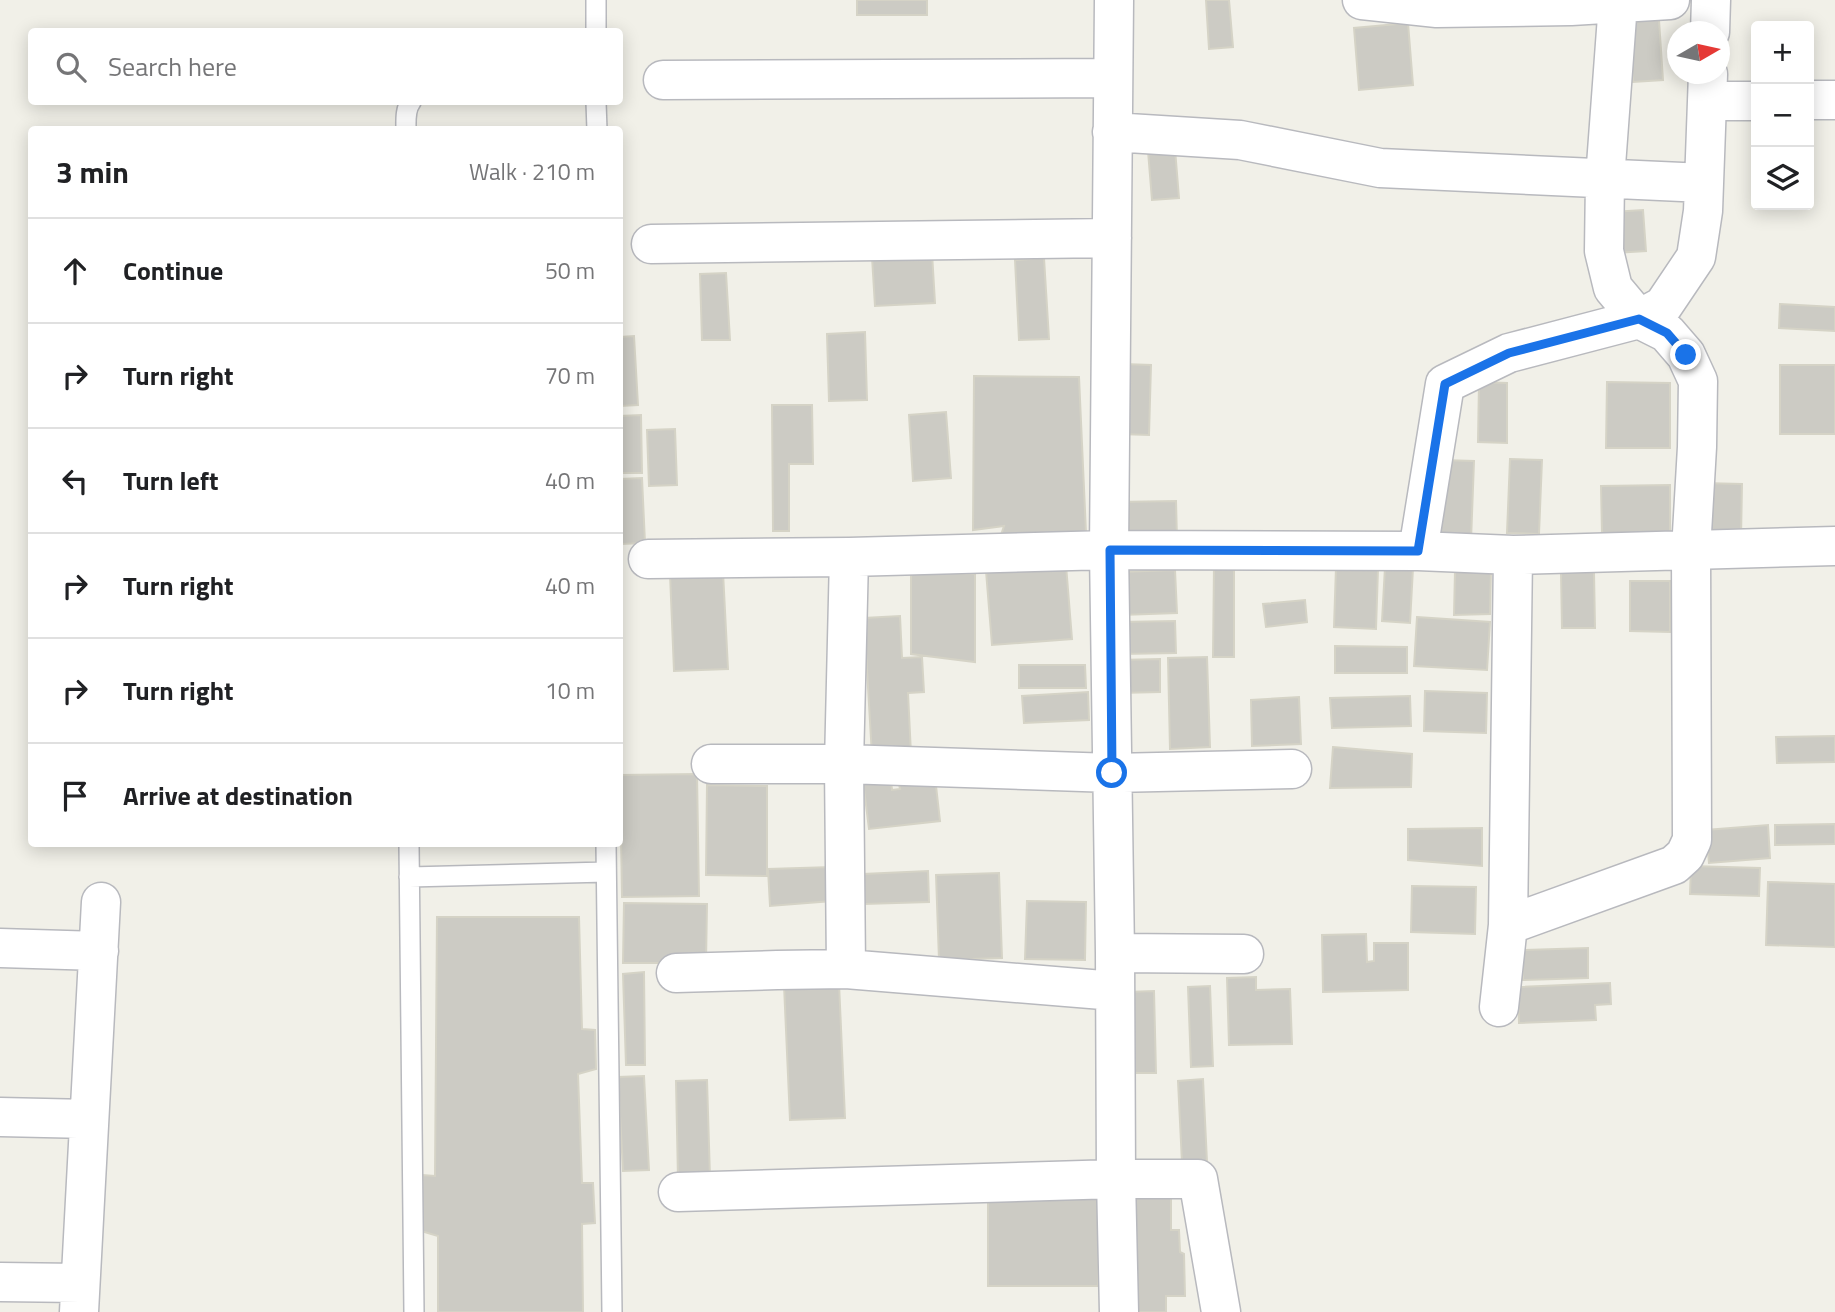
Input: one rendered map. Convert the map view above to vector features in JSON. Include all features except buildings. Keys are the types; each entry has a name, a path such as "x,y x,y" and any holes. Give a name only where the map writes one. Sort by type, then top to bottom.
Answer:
{"street":[{"path":"1114,0 1110,550 1119,1312"},
{"path":"1362,0 1571,6 1670,0"},
{"path":"1710,21 1711,0"},
{"path":"1508,925 1674,865 1685,855 1692,840 1691,550 1698,381 1686,355 1667,333 1639,319 1613,288 1604,251 1605,179 1618,3"},
{"path":"663,80 1113,78"},
{"path":"1418,551 1445,384 1509,353 1639,319 1663,306 1696,257 1703,211 1707,88 1751,100"},
{"path":"1814,100 1835,100"},
{"path":"1112,132 1240,140 1380,168 1704,183"},
{"path":"651,244 1112,238"},
{"path":"648,559 1110,550 1418,551 1513,555 1835,546"},
{"path":"1499,1007 1508,925 1513,555"},
{"path":"846,969 844,764 849,556"},
{"path":"711,764 844,764 1112,773 1292,769"},
{"path":"0,1282 80,1297 101,902"},
{"path":"0,948 99,951"},
{"path":"1115,953 1244,954"},
{"path":"676,974 846,969 1115,991"},
{"path":"0,1117 89,1119"},
{"path":"678,1192 1198,1179 1221,1312"}],"lane":[{"path":"596,0 596,28"},
{"path":"406,126 409,105"},
{"path":"596,105 597,126"},
{"path":"409,847 414,1312"},
{"path":"606,847 612,1312"},
{"path":"409,877 606,872"}],"route":[{"path":"1112,773 1110,550 1418,551 1445,384 1509,353 1639,319 1667,333 1686,355"}]}
